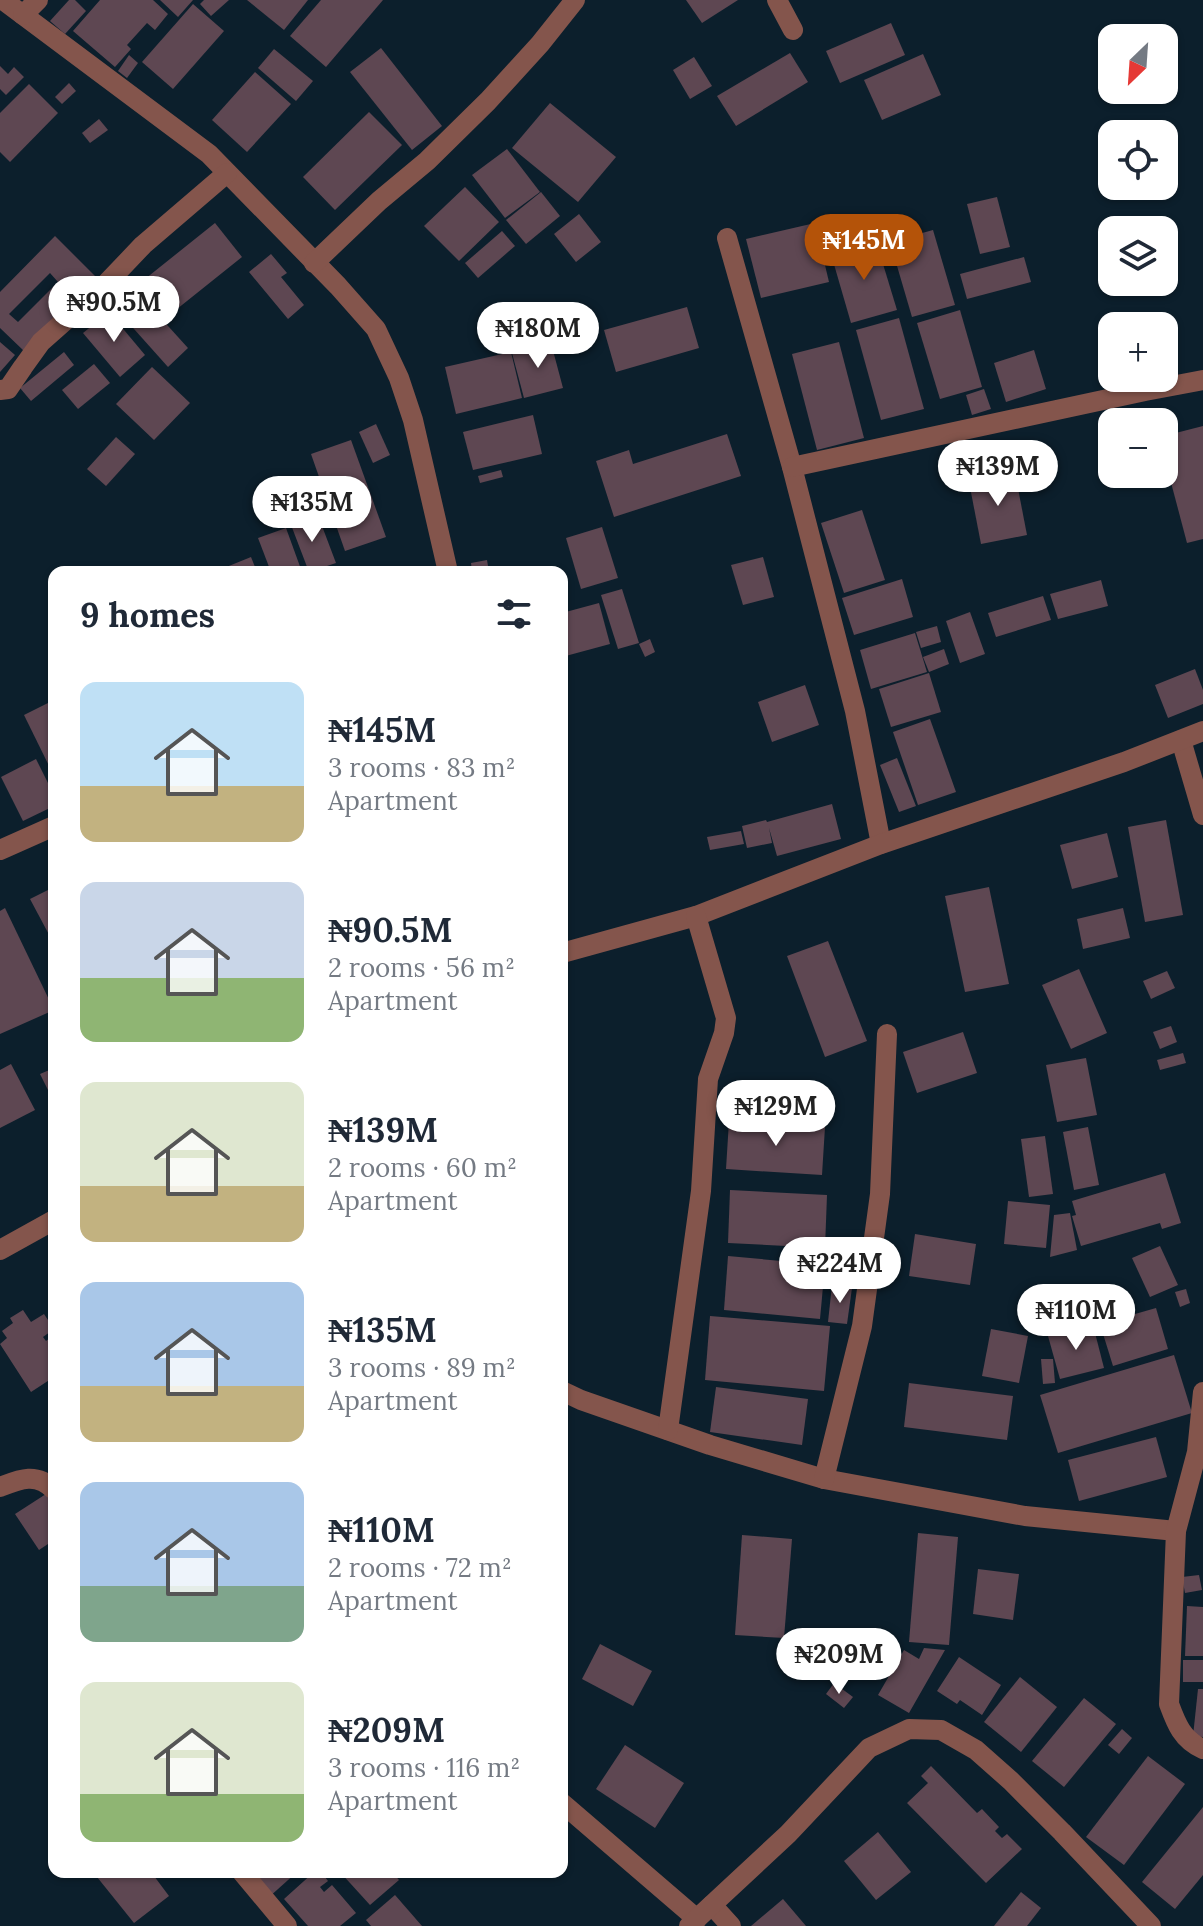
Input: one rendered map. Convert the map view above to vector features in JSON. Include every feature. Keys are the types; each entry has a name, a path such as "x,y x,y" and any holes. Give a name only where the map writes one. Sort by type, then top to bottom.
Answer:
{"street":[{"path":"3,0 209,154 376,329 399,378 413,420 447,566"},
{"path":"23,15 38,0"},
{"path":"314,263 488,101 575,0"},
{"path":"777,0 793,30"},
{"path":"0,390 8,389 41,342 103,287 143,245 227,173"},
{"path":"727,238 792,467 855,711 881,844"},
{"path":"792,467 1203,380"},
{"path":"568,946 696,916 881,844 1124,762 1203,731"},
{"path":"1181,740 1203,815"},
{"path":"0,850 48,829"},
{"path":"668,1430 701,1191 708,1079 726,1018 696,916"},
{"path":"824,1479 862,1326 880,1194 887,1034"},
{"path":"0,1250 48,1223"},
{"path":"1203,1392 1197,1452 1176,1531 1169,1704 1179,1730 1203,1749"},
{"path":"568,1394 710,1445 824,1479 1025,1516 1176,1531"},
{"path":"0,1487 24,1477 48,1483"},
{"path":"700,1917 788,1834 869,1748 909,1729 941,1730 976,1750 1062,1832 1151,1926"},
{"path":"568,1808 700,1917 731,1926"},
{"path":"247,1878 287,1926"}],"building":[{"path":"69,0 75,0 86,11 65,34 50,21"},
{"path":"100,0 153,0 168,14 155,30 147,23 127,45 131,49 115,67 73,31"},
{"path":"160,0 193,0 178,17"},
{"path":"204,0 229,0 211,16 200,4"},
{"path":"247,0 308,0 284,30"},
{"path":"321,0 383,0 326,67 290,36"},
{"path":"686,0 738,0 702,23"},
{"path":"193,4 224,31 173,89 142,62"},
{"path":"891,23 905,55 840,83 826,51"},
{"path":"381,48 442,126 412,150 350,72"},
{"path":"274,49 313,81 296,101 258,68"},
{"path":"790,53 808,82 736,126 717,96"},
{"path":"923,54 941,95 882,120 864,80"},
{"path":"129,55 138,63 127,78 118,71"},
{"path":"694,57 712,86 690,99 673,70"},
{"path":"0,66 8,74 14,67 24,77 6,95 0,89"},
{"path":"255,72 291,104 247,152 212,120"},
{"path":"69,83 76,91 62,104 55,97"},
{"path":"29,84 58,113 10,162 0,152 0,113"},
{"path":"550,103 616,157 578,202 512,148"},
{"path":"369,112 402,145 335,210 303,177"},
{"path":"99,119 108,130 90,143 82,133"},
{"path":"507,149 540,192 505,218 472,175"},
{"path":"465,187 499,222 459,261 424,226"},
{"path":"541,192 560,216 526,244 506,220"},
{"path":"997,197 1010,247 980,254 967,204"},
{"path":"579,214 601,242 576,262 554,234"},
{"path":"215,223 242,257 172,313 145,279"},
{"path":"815,223 829,282 761,298 746,239"},
{"path":"933,230 955,305 912,317 890,242"},
{"path":"502,231 515,246 478,278 465,263"},
{"path":"55,236 97,278 24,351 0,328 0,292","holes":["50,273 58,282 18,322 9,314"]},
{"path":"876,241 897,310 851,323 831,254"},
{"path":"271,254 287,273 281,277 304,305 288,319 249,272"},
{"path":"1024,257 1031,282 967,299 960,274"},
{"path":"129,283 188,348 168,367 109,301"},
{"path":"687,307 699,348 616,372 604,330"},
{"path":"960,310 982,387 940,399 917,323"},
{"path":"109,312 145,355 120,377 83,333"},
{"path":"899,318 924,409 881,420 856,330"},
{"path":"0,342 15,355 0,372"},
{"path":"839,342 864,438 817,450 792,354"},
{"path":"551,343 563,388 524,398 512,353"},
{"path":"1034,350 1046,389 1006,402 994,363"},
{"path":"64,352 74,365 31,401 20,388"},
{"path":"511,352 522,398 456,414 445,367"},
{"path":"94,364 110,383 78,409 62,390"},
{"path":"152,367 190,403 154,440 116,404"},
{"path":"984,389 991,409 972,415 966,395"},
{"path":"533,415 542,454 473,470 463,432"},
{"path":"376,424 390,455 373,463 359,432"},
{"path":"1203,426 1203,539 1187,543 1172,488 1178,488 1178,432"},
{"path":"727,434 741,476 614,517 596,461 629,450 633,464"},
{"path":"116,437 135,454 106,486 87,469"},
{"path":"351,440 386,537 345,551 311,454"},
{"path":"501,470 503,477 480,483 478,476"},
{"path":"1015,473 1027,535 981,544 969,482"},
{"path":"862,510 885,580 844,593 821,523"},
{"path":"301,513 308,531 322,526 336,563 307,566 288,517"},
{"path":"602,527 618,578 581,589 566,538"},
{"path":"286,528 300,566 269,566 258,538"},
{"path":"251,557 255,566 229,566"},
{"path":"763,557 774,597 743,605 731,565"},
{"path":"487,560 488,566 471,566 471,563"},
{"path":"902,579 913,617 854,635 842,598"},
{"path":"1101,580 1108,606 1058,619 1050,594"},
{"path":"622,589 639,643 618,649 601,595"},
{"path":"1043,596 1051,620 996,637 988,613"},
{"path":"599,603 610,644 568,655 568,611"},
{"path":"970,612 985,654 960,663 946,621"},
{"path":"937,626 941,642 921,648 916,632"},
{"path":"915,633 927,672 871,689 860,650"},
{"path":"650,639 655,652 645,657 639,644"},
{"path":"944,649 949,664 929,672 923,657"},
{"path":"1195,669 1203,690 1203,704 1168,718 1155,685"},
{"path":"929,673 941,712 891,727 879,689"},
{"path":"805,685 819,725 772,742 758,702"},
{"path":"48,703 48,764 24,715"},
{"path":"930,719 956,792 918,805 893,732"},
{"path":"897,758 916,806 899,812 880,765"},
{"path":"36,759 48,783 48,809 23,821 1,777"},
{"path":"832,804 841,839 777,856 769,828 772,843 747,848 742,826"},
{"path":"1166,820 1183,915 1145,922 1128,827"},
{"path":"741,831 744,844 710,850 707,837"},
{"path":"1107,833 1118,877 1072,889 1060,845"},
{"path":"989,887 1009,984 965,992 945,896"},
{"path":"48,890 48,933 30,899"},
{"path":"5,908 48,998 48,1013 0,1034 0,911"},
{"path":"1123,908 1130,938 1083,949 1077,919"},
{"path":"828,941 867,1041 825,1057 787,956"},
{"path":"1079,969 1107,1033 1071,1049 1042,985"},
{"path":"1167,971 1175,988 1151,999 1143,981"},
{"path":"1171,1026 1177,1042 1160,1049 1153,1032"},
{"path":"963,1032 977,1073 917,1093 903,1052"},
{"path":"1183,1053 1186,1063 1160,1070 1157,1060"},
{"path":"1086,1058 1097,1115 1057,1122 1046,1065"},
{"path":"11,1064 35,1110 0,1128 0,1070"},
{"path":"48,1071 48,1090 40,1074"},
{"path":"729,1121 825,1127 822,1175 726,1169"},
{"path":"1088,1127 1099,1185 1074,1190 1063,1132"},
{"path":"1045,1136 1053,1194 1029,1197 1021,1139"},
{"path":"1165,1173 1181,1223 1162,1229 1160,1223 1081,1246 1072,1216 1076,1215 1072,1201"},
{"path":"730,1190 827,1195 825,1248 728,1243"},
{"path":"1008,1201 1050,1205 1046,1248 1004,1244"},
{"path":"1070,1213 1077,1250 1050,1257 1054,1215"},
{"path":"915,1234 976,1244 970,1285 909,1276"},
{"path":"1160,1246 1178,1285 1150,1297 1132,1258"},
{"path":"728,1256 825,1265 820,1319 724,1310"},
{"path":"832,1285 852,1288 847,1324 828,1322"},
{"path":"1186,1289 1190,1303 1180,1307 1175,1292"},
{"path":"1156,1308 1168,1349 1113,1366 1100,1324"},
{"path":"23,1310 31,1322 44,1314 48,1320 48,1333 43,1337 48,1340 48,1381 31,1392 0,1344 7,1338 2,1331 13,1323 10,1318"},
{"path":"710,1316 830,1326 824,1391 705,1380"},
{"path":"1093,1325 1104,1368 1060,1379 1048,1336"},
{"path":"991,1329 1028,1336 1019,1383 982,1376"},
{"path":"1174,1355 1192,1413 1058,1453 1040,1395"},
{"path":"1041,1359 1053,1359 1055,1383 1043,1384"},
{"path":"909,1383 1013,1396 1007,1440 904,1427"},
{"path":"716,1387 808,1399 802,1445 710,1432"},
{"path":"1156,1437 1167,1477 1079,1501 1068,1460"},
{"path":"46,1494 48,1544 39,1550 15,1514"},
{"path":"918,1533 958,1537 949,1645 909,1642"},
{"path":"742,1535 792,1539 784,1638 735,1635"},
{"path":"978,1569 1019,1574 1013,1620 973,1614"},
{"path":"1199,1575 1202,1590 1185,1593 1182,1577"},
{"path":"1187,1606 1203,1607 1203,1656 1185,1656"},
{"path":"600,1644 652,1671 633,1706 582,1679"},
{"path":"924,1648 945,1650 909,1713 878,1695 904,1650 919,1659"},
{"path":"959,1657 1001,1685 982,1715 960,1700 957,1704 937,1691"},
{"path":"1183,1660 1203,1660 1203,1682 1183,1682"},
{"path":"1020,1677 1057,1707 1021,1752 984,1722"},
{"path":"834,1683 853,1697 844,1708 826,1694"},
{"path":"1198,1689 1203,1689 1203,1737 1193,1736"},
{"path":"1084,1698 1116,1724 1064,1787 1032,1761"},
{"path":"1122,1729 1132,1738 1119,1754 1108,1745"},
{"path":"625,1745 684,1783 655,1828 596,1789"},
{"path":"1148,1756 1185,1784 1124,1865 1086,1837"},
{"path":"931,1766 977,1813 982,1809 999,1827 995,1831 1002,1838 1007,1834 1022,1849 986,1883 907,1803 928,1783 921,1776"},
{"path":"1203,1807 1203,1875 1175,1909 1142,1882"},
{"path":"878,1832 911,1872 876,1900 844,1861"},
{"path":"98,1878 156,1878 169,1896 134,1923"},
{"path":"250,1878 290,1878 268,1898"},
{"path":"307,1878 326,1878 328,1881 320,1887 324,1892 332,1885 356,1913 340,1926 308,1926 284,1899"},
{"path":"345,1878 397,1878 399,1880 370,1905"},
{"path":"1021,1892 1041,1908 1027,1926 994,1926"},
{"path":"395,1895 422,1926 371,1926 366,1920"},
{"path":"783,1899 806,1926 751,1926"}]}
